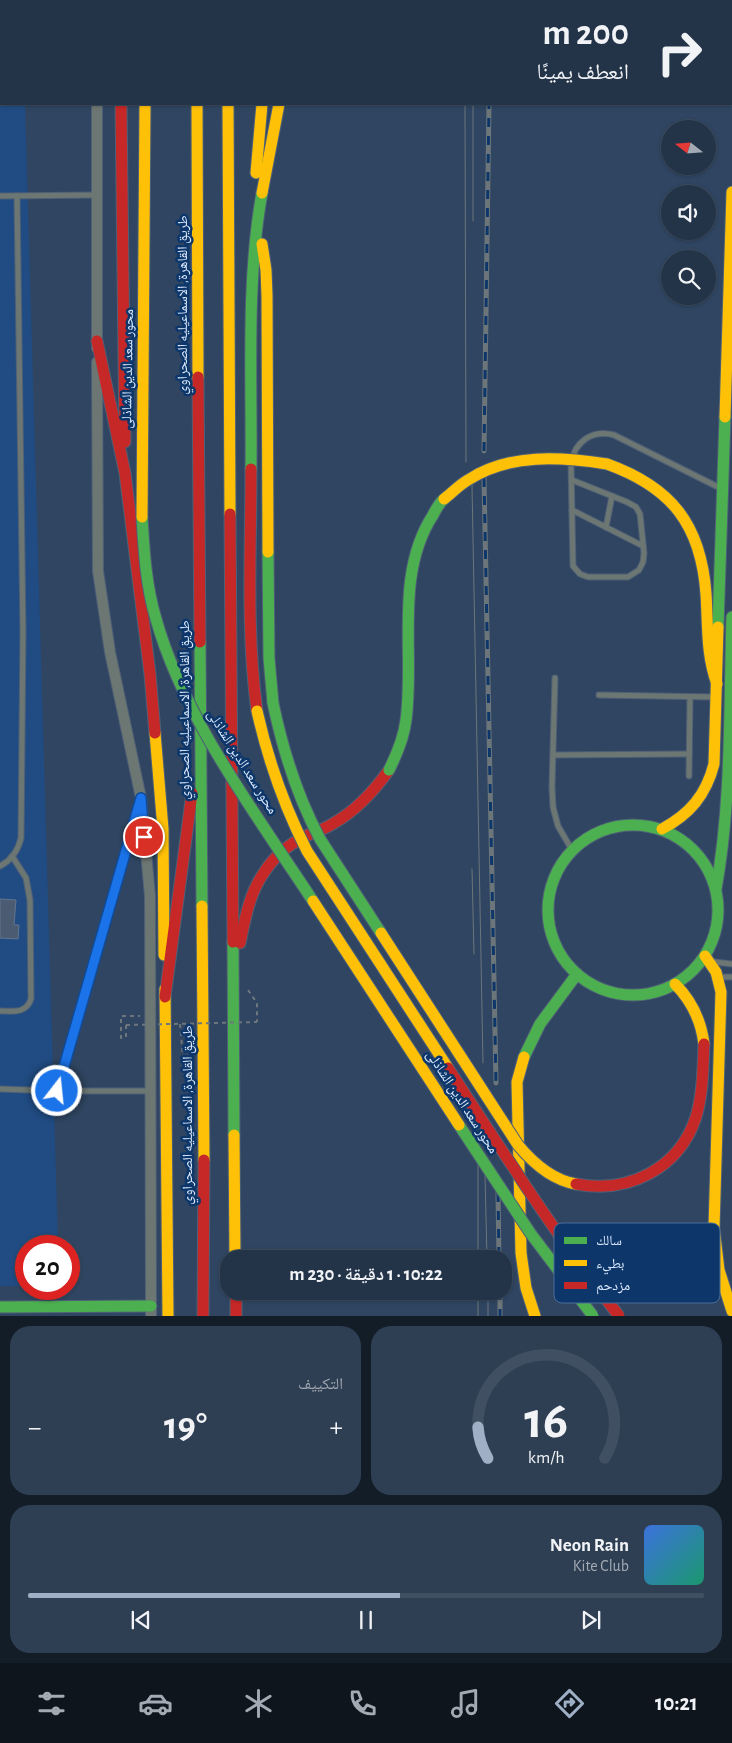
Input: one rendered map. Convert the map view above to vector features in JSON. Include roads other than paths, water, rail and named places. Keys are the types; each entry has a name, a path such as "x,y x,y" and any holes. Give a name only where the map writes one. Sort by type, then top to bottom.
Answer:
{"main road":[{"path":"121,105 125,473"},
{"name":"محور سعد الدين الشاذلى","path":"145,105 142,509 144,555 151,602 165,644 194,711 213,748 526,1226 554,1265"},
{"name":"طريق القاهرة, الاسماعيليه الصحراوي","path":"197,105 204,1125 202,1316"},
{"path":"228,105 230,669 236,1250"},
{"path":"262,105 256,175 258,217 266,270 267,296 269,658 273,702 280,738 290,773 303,807 320,839 514,1140 526,1155 543,1170 559,1179 575,1185 598,1188 627,1184 644,1178 664,1165 680,1148 692,1128 700,1094 704,1044 698,1015 688,998 675,984"},
{"path":"258,217 279,105"},
{"path":"662,829 690,812 708,785 714,764 723,489 728,462 732,192"},
{"name":"محور سعد الدين الشاذلى","path":"258,217 252,299 250,602 251,659 257,711 265,747 281,797 307,851 554,1229"},
{"path":"97,341 125,473 150,674 163,829 168,1316"},
{"path":"234,972 250,900 264,871 279,854 292,844 328,827 352,812 372,792 389,770 400,746 406,720 412,565 422,533 435,510 463,482 499,465 538,459 581,460 608,464 633,472 655,486 674,504 689,526 699,551 706,594 707,646 710,666 717,684"},
{"path":"716,890 707,867 693,848 683,840 662,829 638,824 614,826 591,835 572,850 553,881 548,917 554,941 566,962 577,974 605,990 629,995 653,993 675,984 707,959 717,926 716,890 725,830 732,616"},
{"path":"717,684 731,681"},
{"path":"165,997 200,740"},
{"path":"707,959 718,977 721,999 713,1223"},
{"path":"535,1316 526,1288 521,1253 517,1082 522,1058 531,1037 577,974"},
{"path":"720,1274 732,1311"},
{"path":"236,1300 236,1316"},
{"name":"محور سعد الدين الشاذلى","path":"583,1303 593,1316"},
{"name":"محور سعد الدين الشاذلى","path":"609,1303 619,1316"},
{"path":"0,1307 59,1311 151,1311"}],"street":[{"path":"97,105 98,571 110,652 141,798 150,896 151,1311"}],"lane":[{"path":"0,196 98,195"},
{"path":"0,866 12,856 19,846 21,838 23,632 17,196"},
{"path":"572,480 632,504 640,514 643,562 639,570 632,576 592,578 584,576 573,566 572,510 572,480 572,457 582,440 594,434 607,433 723,489"},
{"path":"606,527 612,496"},
{"path":"572,510 643,546"},
{"path":"555,678 552,787 555,817 562,834 572,850"},
{"path":"598,696 717,697"},
{"path":"689,776 690,697"},
{"path":"553,755 689,754"},
{"path":"57,1091 141,798"},
{"path":"0,1012 21,1011 27,1007 31,999 30,900 26,878 12,856"},
{"path":"707,959 732,964"},
{"path":"718,977 732,978"},
{"path":"0,1089 150,1092"}],"tram line":[{"path":"465,105 466,462"},
{"path":"473,105 473,221"},
{"path":"472,485 483,1063"},
{"path":"472,869 474,954"},
{"path":"478,1162 478,1250"},
{"path":"485,1174 487,1250"},
{"path":"478,1300 478,1316"},
{"path":"488,1300 488,1316"}],"railway":[{"path":"484,451 489,105"},
{"path":"484,478 496,1083"},
{"path":"498,1193 499,1250"},
{"path":"500,1300 500,1316"}]}
